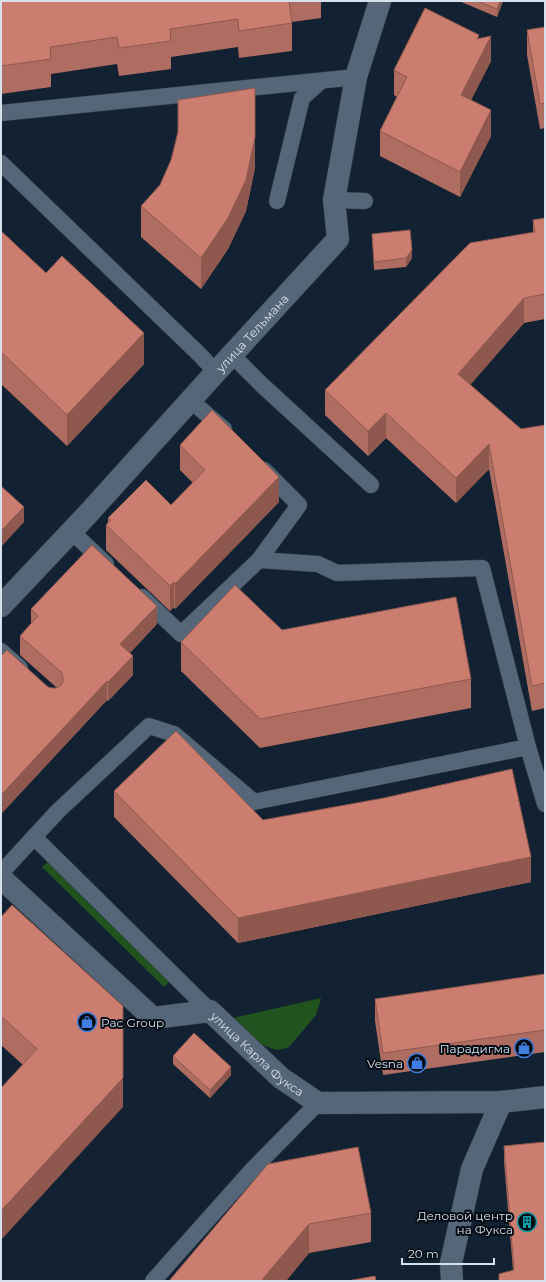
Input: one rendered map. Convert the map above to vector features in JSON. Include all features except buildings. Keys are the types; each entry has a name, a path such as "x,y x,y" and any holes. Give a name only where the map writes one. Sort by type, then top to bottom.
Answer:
{"street":[{"name":"улица Тельмана","path":"1,606 86,516 190,400 338,240 334,200 356,77 380,1"},
{"name":"улица Карла Фукса","path":"1,878 153,1018 210,1011 281,1078 318,1103 501,1102 545,1098"},
{"path":"452,1281 451,1263 472,1169 501,1102"}],"lane":[{"path":"1,113 356,77"},
{"path":"277,201 302,98 321,81"},
{"path":"1,163 216,372"},
{"path":"334,200 365,201"},
{"path":"232,355 262,385 371,485"},
{"path":"190,400 222,426 233,438"},
{"path":"71,531 181,634 259,560 299,505 255,460"},
{"path":"259,560 318,564 337,573 482,568 528,747 545,804"},
{"path":"1,651 31,677"},
{"path":"1,873 58,811 149,726 174,734 254,802 528,747"},
{"path":"34,837 210,1011"},
{"path":"153,1281 252,1170 318,1103"}],"green space":[{"path":"50,860 172,979 164,987 42,867"},
{"path":"321,998 316,1015 288,1048 276,1050 260,1044 233,1018"}],"place":[{"name":"Pac Group","path":"87,1022"},
{"name":"Парадигма","path":"524,1048"},
{"name":"Vesna","path":"417,1063"},
{"name":"Деловой центр на Фукса","path":"527,1222"}]}
